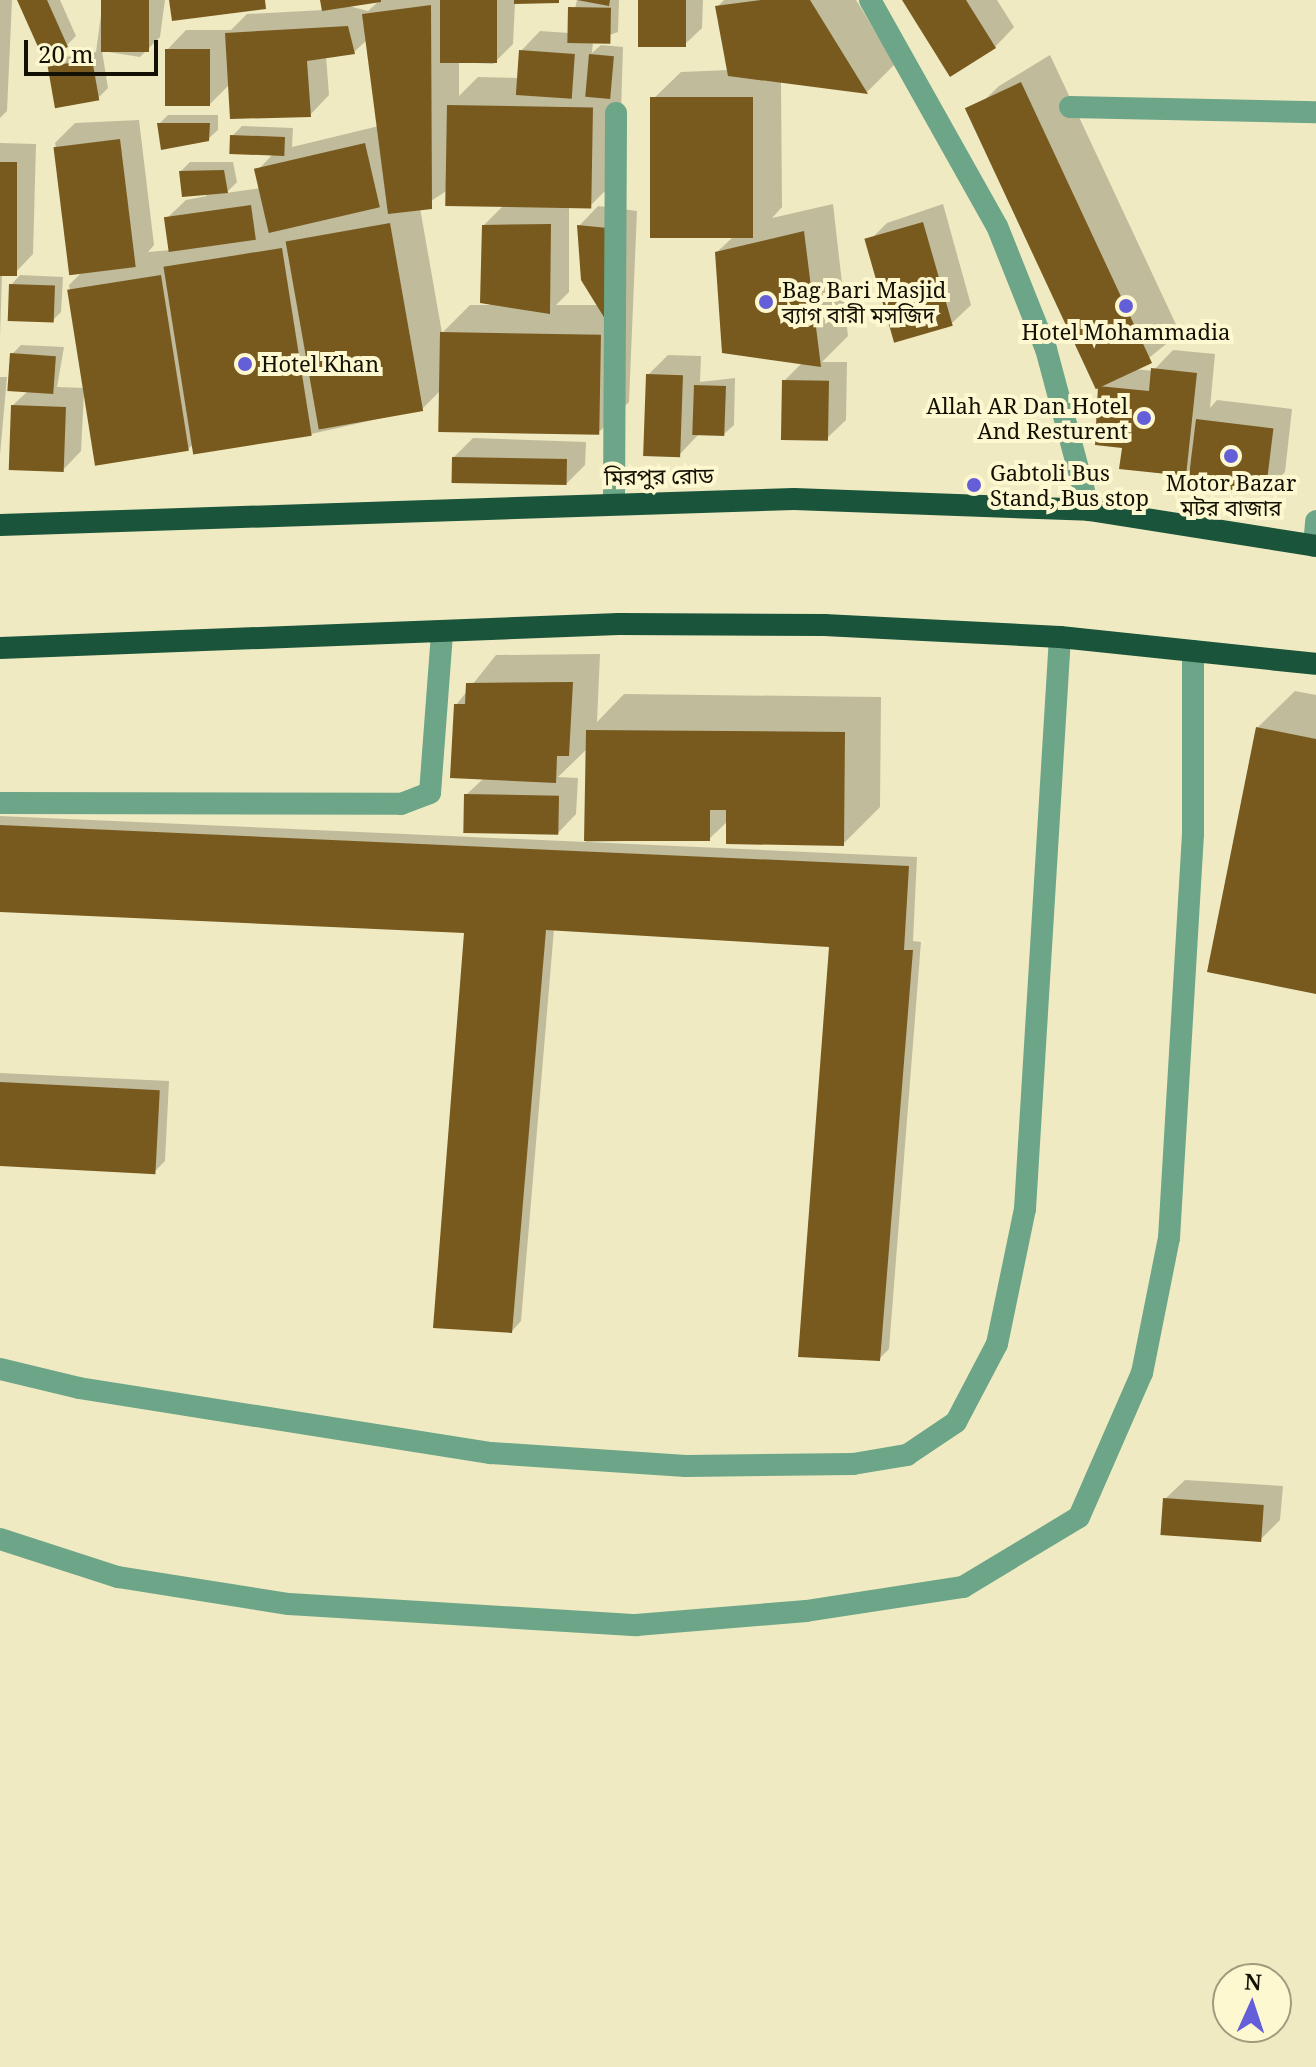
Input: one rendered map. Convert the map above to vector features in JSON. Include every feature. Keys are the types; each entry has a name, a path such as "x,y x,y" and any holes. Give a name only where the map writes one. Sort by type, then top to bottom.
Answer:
{"highway":[{"name":"মিরপুর রোড","path":"0,525 614,502 794,499 1089,510 1315,546"},
{"path":"0,648 651,624 1060,637 1316,664"}],"street":[{"path":"870,0 997,226 1046,349 1089,510"},
{"path":"1070,107 1316,112"},
{"path":"614,502 616,113"},
{"path":"1315,546 1316,521"},
{"path":"0,803 268,806 415,798 430,793 437,766 442,634"},
{"path":"0,1369 79,1388 491,1453 686,1466 853,1464 907,1455 956,1422 997,1344 1025,1209 1060,637"},
{"path":"0,1539 118,1577 289,1604 636,1625 806,1611 963,1587 1079,1517 1142,1373 1169,1238 1193,834 1193,651"}],"building":[{"path":"17,0 47,0 68,47 43,58"},
{"path":"101,0 149,0 149,52 101,52"},
{"path":"169,0 265,0 266,9 172,21"},
{"path":"320,0 381,0 381,2 322,11"},
{"path":"440,0 497,0 497,63 440,63"},
{"path":"514,0 559,0 559,3 514,4"},
{"path":"577,0 610,0 609,6"},
{"path":"638,0 686,0 686,47 638,47"},
{"path":"761,0 810,0 868,94 728,76 715,6"},
{"path":"902,0 966,0 996,48 950,77"},
{"path":"431,5 432,209 388,214 362,14"},
{"path":"568,7 611,8 610,44 567,43"},
{"path":"348,26 355,54 307,61 311,117 230,119 225,33"},
{"path":"165,49 210,49 210,106 165,106"},
{"path":"519,50 575,54 572,99 516,95"},
{"path":"589,54 614,56 610,99 585,97"},
{"path":"92,59 99,100 55,108 48,67"},
{"path":"1021,82 1152,363 1096,389 965,108"},
{"path":"650,97 753,97 753,238 650,238"},
{"path":"447,105 593,108 591,209 445,206"},
{"path":"157,123 210,123 209,141 161,150"},
{"path":"230,135 285,137 284,156 229,154"},
{"path":"120,139 136,267 69,275 53,147"},
{"path":"365,143 380,207 269,233 254,169"},
{"path":"0,162 17,162 17,276 0,276"},
{"path":"224,170 228,193 182,197 179,171"},
{"path":"251,205 256,240 169,252 164,217"},
{"path":"923,222 953,326 894,343 864,239"},
{"path":"390,223 423,411 319,430 286,241"},
{"path":"551,224 550,314 480,303 482,225"},
{"path":"577,225 618,229 610,327 581,280"},
{"name":"Bag Bari Masjid ব্যাগ বারী মসজিদ","path":"804,231 821,367 722,353 715,252"},
{"path":"282,248 312,436 193,454 163,267"},
{"path":"161,275 189,451 95,466 67,290"},
{"path":"9,284 55,286 54,323 8,321"},
{"path":"440,332 601,335 599,435 438,432"},
{"path":"10,353 56,356 53,394 7,391"},
{"name":"Allah AR Dan Hotel And Resturent","path":"1151,368 1197,373 1186,476 1119,469 1122,448 1095,445 1098,386 1149,391"},
{"path":"646,374 683,375 680,457 643,456"},
{"path":"782,380 829,381 828,441 781,440"},
{"path":"694,385 726,386 724,436 692,435"},
{"path":"11,405 66,407 64,472 9,470"},
{"name":"Motor Bazar মটর বাজার","path":"1196,419 1273,429 1265,494 1188,485"},
{"path":"452,457 567,459 567,485 452,483"},
{"path":"573,682 569,756 557,756 556,783 450,778 454,704 465,704 466,683"},
{"path":"1256,727 1316,739 1316,994 1207,972"},
{"path":"586,730 845,732 844,846 726,844 726,810 710,810 710,841 584,841"},
{"path":"464,794 559,796 558,835 463,833"},
{"path":"0,825 909,866 904,950 913,950 880,1361 798,1357 829,947 546,930 512,1333 433,1328 464,933 0,912"},
{"path":"0,1082 160,1090 155,1174 0,1166"},
{"path":"1163,1498 1264,1505 1261,1542 1160,1535"}],"place":[{"name":"Bag Bari Masjid ব্যাগ বারী মসজিদ","path":"766,302"},
{"name":"Hotel Mohammadia","path":"1126,306"},
{"name":"Hotel Khan","path":"245,364"},
{"name":"Allah AR Dan Hotel And Resturent","path":"1144,418"},
{"name":"Motor Bazar মটর বাজার","path":"1231,456"},
{"name":"Gabtoli Bus Stand, Bus stop","path":"974,485"}]}
